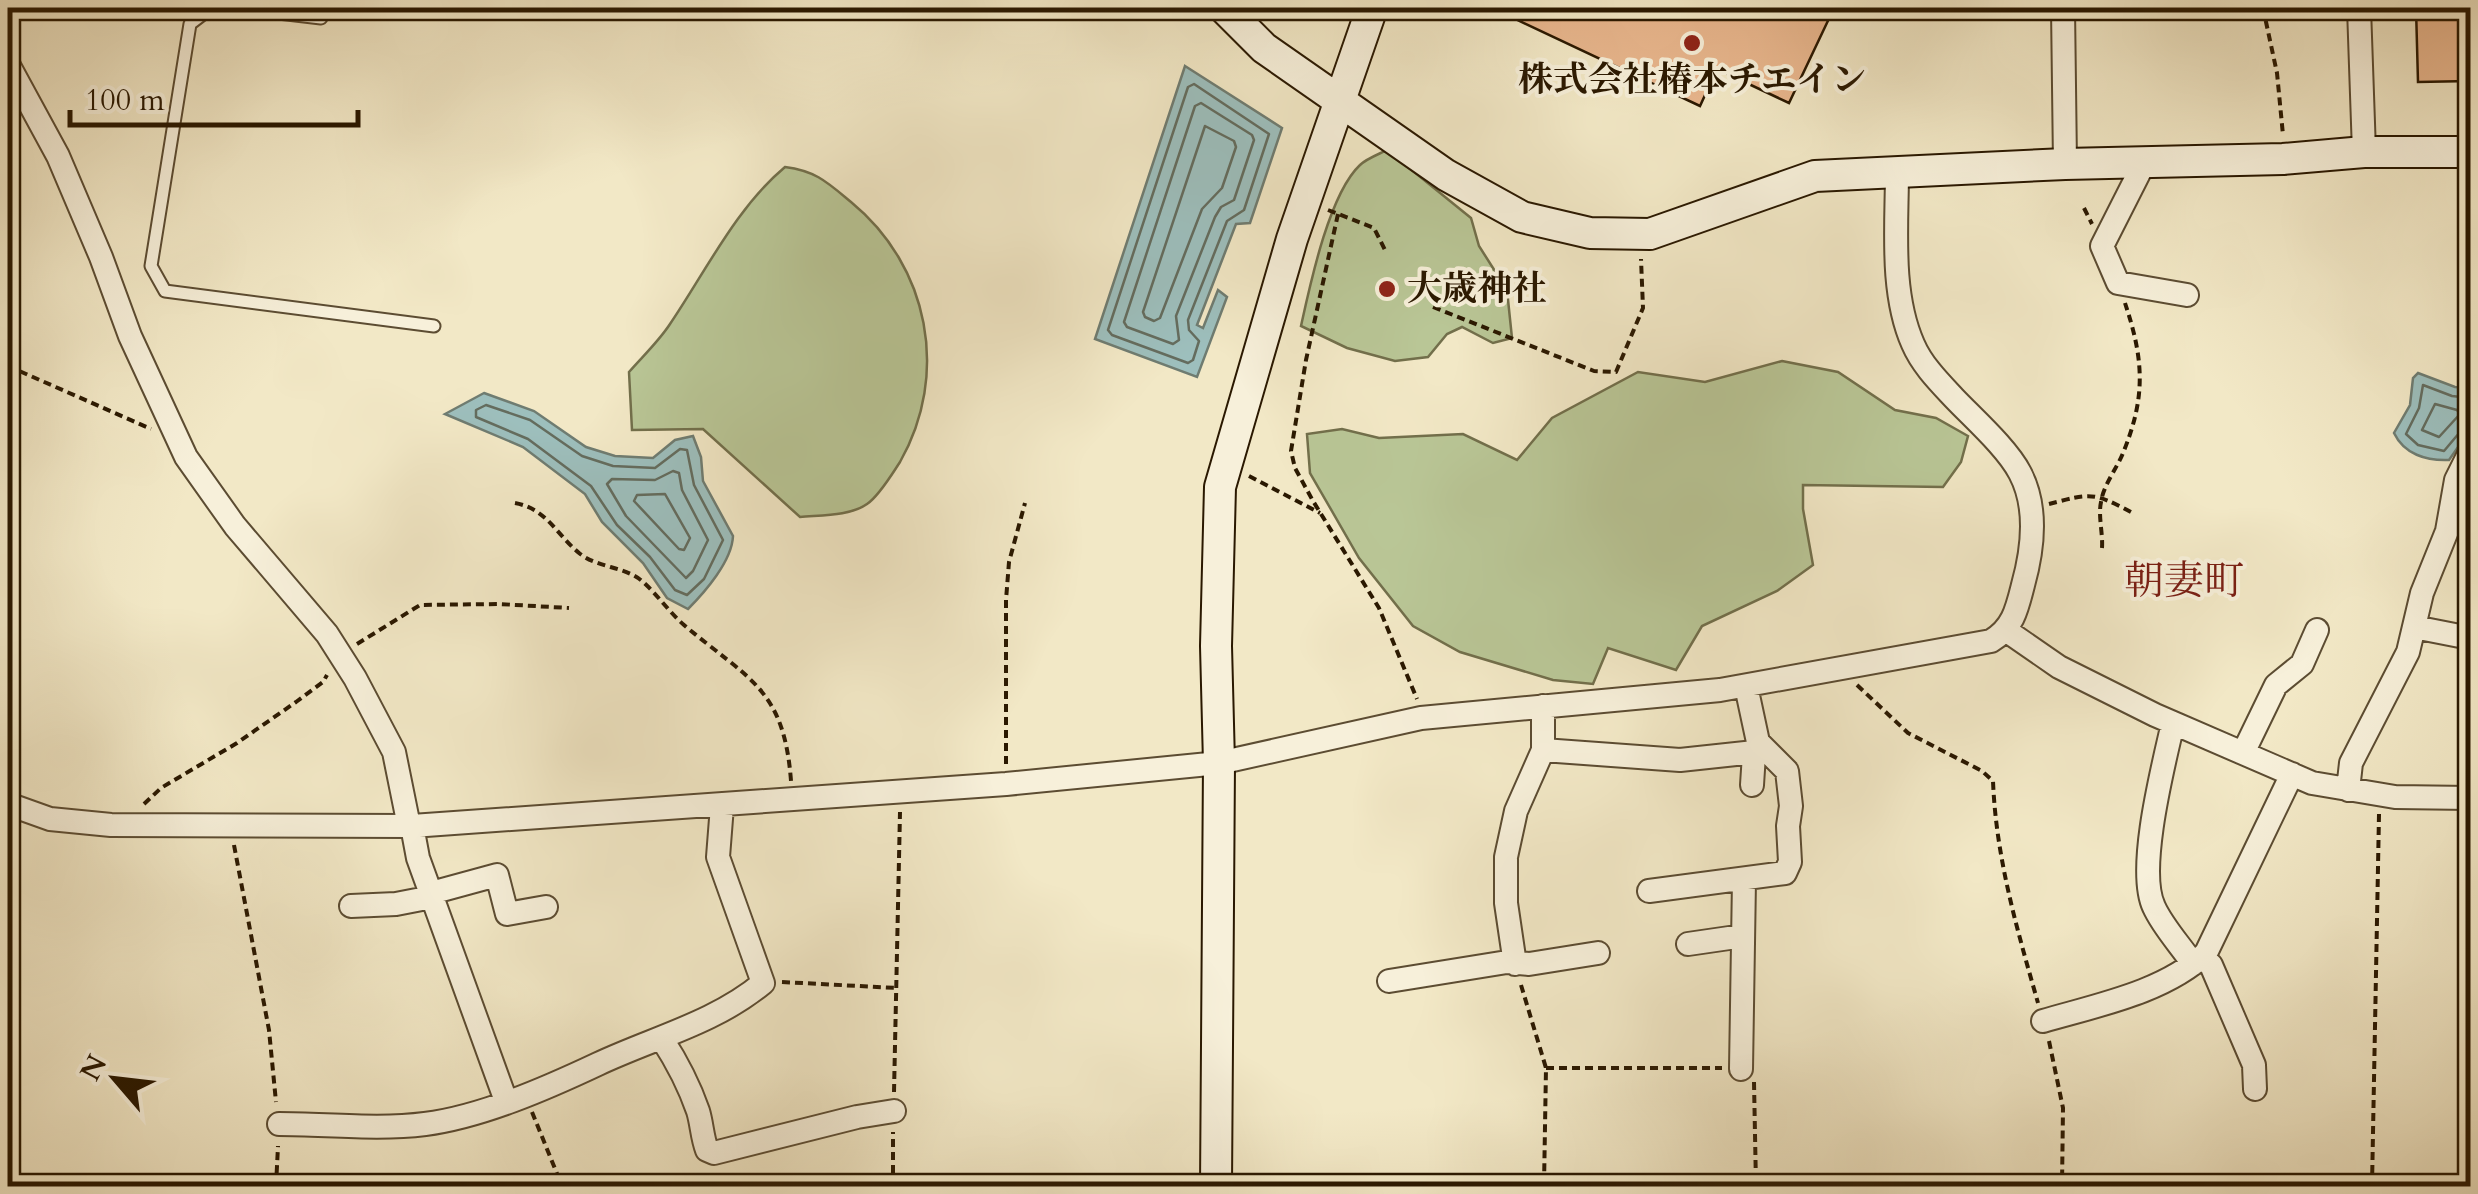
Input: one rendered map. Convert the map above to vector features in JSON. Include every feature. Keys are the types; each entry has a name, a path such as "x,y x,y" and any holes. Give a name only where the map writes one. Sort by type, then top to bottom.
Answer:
{"street":[{"path":"1224,8 1264,48 1446,175 1522,217 1590,233 1650,234 1815,176 2065,164 2283,160 2364,152 2470,152"},
{"path":"1216,1186 1220,488 1305,201 1372,8"},
{"path":"2063,8 2065,164"},
{"path":"2359,8 2364,152"},
{"path":"8,64 58,156 130,336 175,434 205,486 326,634 355,678 394,752 418,858 515,1098"},
{"path":"2139,162 2140,171 2102,246 2118,283 2187,296"},
{"path":"8,804 50,819 111,825 411,826 1006,784 1219,764 1421,718 1746,686 1990,641 2007,631 2029,565 2033,541 2030,509 2020,473 1930,373 1913,344 1902,308 1897,170"},
{"path":"2348,790 2351,763 2408,652 2422,593 2447,530 2456,480 2470,452"},
{"path":"2414,628 2470,638"},
{"path":"2243,753 2276,685 2302,664 2317,630"},
{"path":"2007,631 2059,667 2312,783 2379,794 2470,798"},
{"path":"1746,686 1759,752 1752,785"},
{"path":"1514,964 1506,903 1506,856 1516,812 1543,750 1543,706"},
{"path":"2173,722 2147,882 2153,906 2198,961 2210,965 2254,1065 2255,1090"},
{"path":"1543,750 1680,760 1759,752 1788,772 1790,862 1785,873 1649,892"},
{"path":"2044,1021 2115,1000 2186,971 2198,961 2245,878 2292,774"},
{"path":"279,1124 424,1124 570,1080 751,993 763,983 718,857 722,806"},
{"path":"351,906 396,904 496,876 507,914 546,907"},
{"path":"1740,1069 1744,880"},
{"path":"1688,944 1743,936"},
{"path":"1389,981 1506,962 1598,953"},
{"path":"662,1039 688,1085 707,1150 714,1153 894,1111"}],"lane":[{"path":"211,8 190,24 151,266 165,291 434,326"},
{"path":"234,8 321,18 323,8"}],"path":[{"path":"2263,8 2283,113 2283,160"},
{"path":"1305,201 1374,228 1384,250"},
{"path":"1338,214 1306,360 1291,452 1295,468 1320,513 1378,608 1415,687 1421,718"},
{"path":"1433,307 1594,371 1616,372 1643,308 1640,234"},
{"path":"2102,548 2102,496 2138,412 2142,381 2135,334 2118,283"},
{"path":"8,366 161,433 175,434"},
{"path":"1225,467 1320,513"},
{"path":"2030,509 2084,495 2102,496 2131,512"},
{"path":"514,503 544,515 588,559 641,580 679,620 757,685 774,705 789,747 795,800"},
{"path":"1006,784 1006,600 1009,562 1025,503"},
{"path":"1849,667 1857,686 1908,733 1993,780 1995,826 2007,892 2044,1021 2063,1108 2062,1186"},
{"path":"894,1186 900,792"},
{"path":"2372,1186 2379,794"},
{"path":"230,825 269,1030 279,1124 276,1186"},
{"path":"1514,964 1546,1068 1544,1186"},
{"path":"763,983 897,988"},
{"path":"1546,1068 1740,1069 1752,1076 1757,1089 1756,1186"},
{"path":"515,1098 540,1126 562,1186"}],"green space":[{"path":"1387,150 1471,218 1479,246 1507,290 1512,338 1493,343 1462,327 1447,334 1428,357 1395,361 1347,348 1301,326 1322,241 1339,197 1360,165"},
{"path":"785,167 821,178 878,228 899,257 924,323 924,393 915,428 900,462 876,496 860,508 844,513 800,517 703,429 632,430 629,372 666,330 751,201"},
{"path":"1782,361 1838,372 1895,410 1936,418 1968,436 1961,462 1943,487 1803,485 1813,565 1777,591 1702,626 1676,670 1608,648 1593,684 1553,680 1460,652 1413,626 1359,558 1310,473 1307,434 1342,429 1379,438 1463,434 1517,460 1552,418 1638,372 1705,382"}],"water":[{"path":"1185,66 1282,128 1250,223 1236,224 1197,325 1203,328 1218,290 1227,297 1197,377 1095,339"},
{"path":"2418,373 2455,387 2470,388 2470,430 2449,460 2417,455 2394,433 2410,405 2413,378"},
{"path":"484,393 534,411 586,447 615,456 653,458 675,440 693,436 701,457 703,481 733,536 723,566 688,609 667,598 643,563 602,522 585,494 523,447 445,414"}],"building":[{"name":"株式会社椿本チエイン","path":"1515,8 1834,8 1789,103 1717,69 1700,106 1511,17"},
{"path":"2416,8 2470,8 2470,81 2418,82"}],"place":[{"name":"株式会社椿本チエイン","path":"1692,43"},
{"name":"大歳神社","path":"1387,289"}],"district":[{"name":"朝妻町","path":"2184,581"}]}
